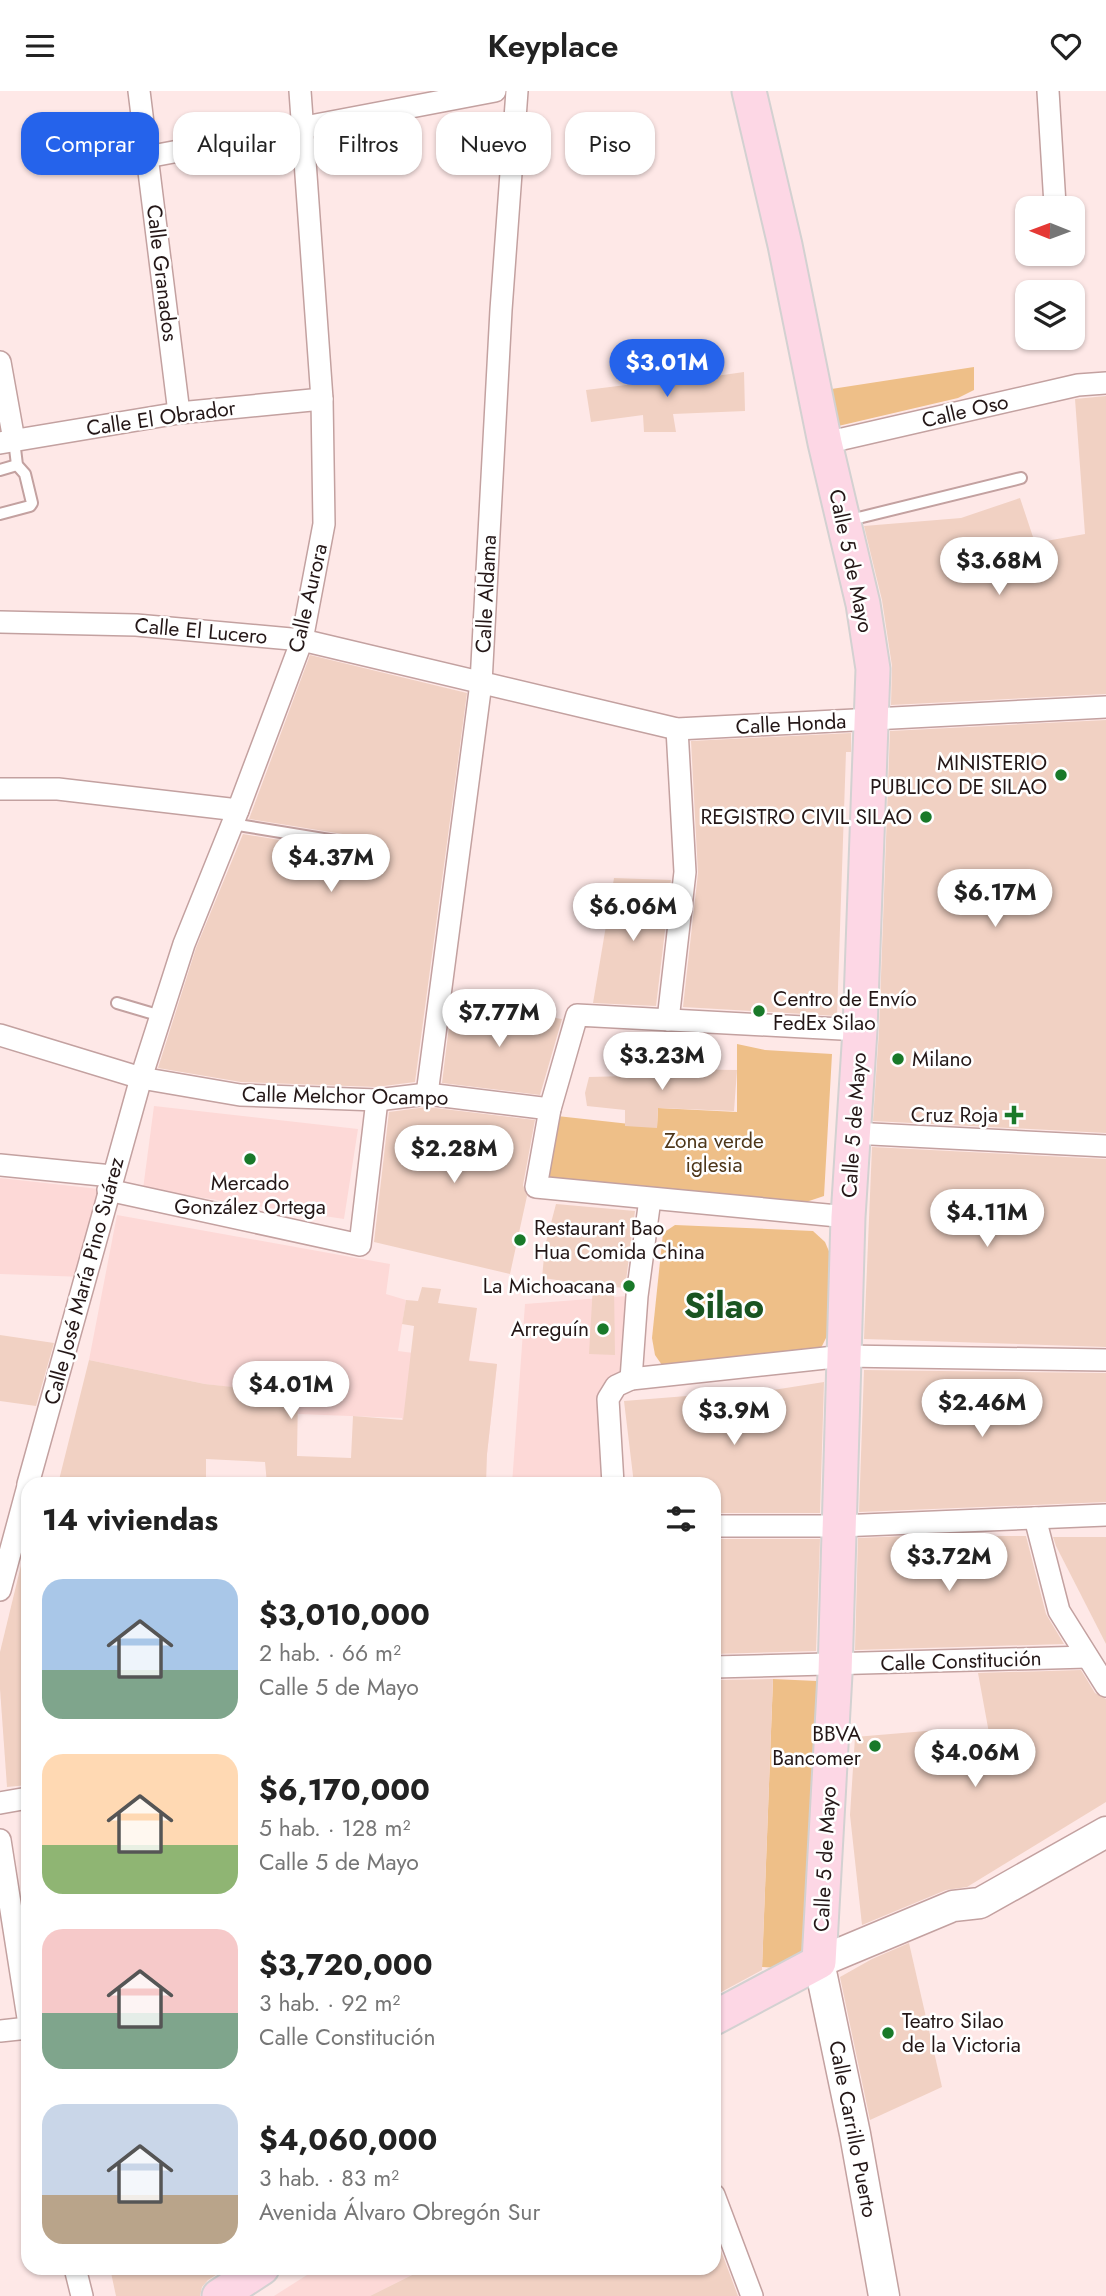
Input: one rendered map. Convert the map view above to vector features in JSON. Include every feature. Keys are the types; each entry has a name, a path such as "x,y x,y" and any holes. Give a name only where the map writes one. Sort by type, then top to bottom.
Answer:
{"main road":[{"name":"Calle 5 de Mayo","path":"749,91 785,245 825,443 863,604 873,669 860,1030 848,1217 835,1665 819,1962"},
{"path":"721,2014 819,1962"},
{"path":"219,2296 251,2275"}],"street":[{"name":"Calle Granados","path":"139,91 142,112"},
{"name":"Calle Aurora","path":"141,1078 184,944 302,640 324,524 322,399 300,91"},
{"path":"159,155 495,91"},
{"name":"Calle Aldama","path":"427,1094 481,683 501,310 517,91"},
{"path":"1048,91 1054,196"},
{"name":"Calle Granados","path":"150,175 179,413"},
{"path":"0,362 7,442"},
{"name":"Calle Oso","path":"825,443 1078,386 1106,383"},
{"name":"Calle El Obrador","path":"7,442 179,413 322,399"},
{"name":"Calle El Lucero","path":"0,622 136,625 302,640 481,683"},
{"name":"Calle Honda","path":"481,683 677,729 1106,707"},
{"path":"668,1020 685,871 677,729"},
{"path":"0,789 58,789 235,817"},
{"path":"848,1217 536,1187 550,1109 577,1015 860,1030"},
{"name":"Calle Melchor Ocampo","path":"0,1035 141,1078 240,1095 377,1100 427,1094 550,1109"},
{"name":"Calle José María Pino Suárez","path":"30,1477 141,1078"},
{"path":"0,1165 110,1183 360,1245 377,1100"},
{"path":"852,1133 1106,1146"},
{"path":"631,1379 637,1296 650,1199"},
{"path":"613,1477 608,1399 616,1386 631,1379 844,1356 1106,1360"},
{"name":"Calle José María Pino Suárez","path":"0,1590 21,1508"},
{"path":"721,1526 839,1526 1106,1515"},
{"path":"1035,1518 1059,1611 1106,1686"},
{"name":"Calle Constitución","path":"721,1667 1087,1657"},
{"path":"0,1803 21,1799"},
{"path":"953,1906 974,1886 1106,1809"},
{"path":"819,1962 953,1906 980,1903 1106,1832"},
{"path":"0,1840 21,1962"},
{"name":"Calle Carrillo Puerto","path":"819,1962 855,2134 884,2296"},
{"path":"0,2031 21,2029"},
{"path":"721,2214 752,2296"},
{"path":"77,2275 82,2296"}],"lane":[{"path":"0,514 30,506 32,503 25,474 17,465 7,442"},
{"path":"0,470 17,465"},
{"path":"844,522 1021,478"},
{"path":"235,817 348,843"},
{"path":"117,1003 161,1016"}],"shaded area":[{"name":"Mercado González Ortega","path":"154,1106 358,1129 344,1219 143,1189"},
{"path":"0,1178 108,1190 84,1277 0,1274"},
{"path":"117,1215 390,1264 386,1294 406,1300 398,1351 497,1364 487,1454 403,1452 402,1418 298,1414 290,1394 205,1384 89,1360"},
{"path":"627,1296 623,1373 604,1477 513,1477 525,1304"},
{"path":"307,2275 412,2275 370,2296 274,2296"}],"green space":[{"path":"974,367 974,390 958,398 834,427 825,390"},
{"name":"Zona verde iglesia","path":"737,1044 765,1050 832,1054 824,1196 797,1205 544,1179 557,1116 657,1127 658,1108 737,1112"},
{"path":"675,1225 813,1231 825,1242 831,1256 827,1336 820,1350 664,1368 655,1355 652,1338 663,1233"},
{"path":"773,1679 817,1681 807,1932 801,1953 781,1968 762,1967"}],"building":[{"path":"669,370 674,382 744,372 745,411 673,414 676,432 644,432 643,415 591,422 586,390 642,383 641,373"},
{"path":"1106,396 1106,694 891,705 892,666 882,600 864,526 961,518 1020,498 1035,543 1085,534 1075,399"},
{"path":"310,655 467,693 415,1082 376,1087 241,1082 158,1068 196,948 243,834 347,851 356,845 349,835 249,819"},
{"path":"1106,720 1106,1133 873,1121 890,731"},
{"path":"851,733 851,752 846,752 837,1016 683,1007 698,873 691,741"},
{"path":"614,878 671,880 656,1006 593,1003"},
{"path":"452,1002 562,1019 540,1095 442,1083"},
{"path":"627,1061 656,1061 658,1069 737,1070 734,1111 658,1108 657,1128 625,1126 625,1110 587,1106 585,1093 589,1077 627,1076"},
{"path":"427,1107 535,1120 523,1185 527,1196 510,1274 374,1242 389,1112"},
{"path":"872,1147 1106,1159 1106,1347 864,1339"},
{"path":"556,1204 635,1211 625,1288 614,1287 615,1355 589,1354 593,1285 542,1278 545,1246"},
{"path":"422,1287 441,1289 438,1303 477,1308 469,1361 497,1364 486,1477 266,1477 265,1462 206,1459 206,1477 60,1477 89,1360 205,1384 298,1394 297,1456 351,1458 353,1416 403,1420 414,1326 402,1324 406,1300 418,1301"},
{"path":"0,1335 54,1343 36,1406 0,1401"},
{"path":"864,1370 1106,1373 1106,1502 859,1512"},
{"path":"824,1382 820,1513 721,1513 721,1477 633,1477 624,1401 712,1394 741,1395"},
{"path":"984,1533 984,1536 1026,1536 1046,1614 1064,1644 855,1650 858,1538"},
{"path":"1053,1537 1106,1537 1106,1644 1056,1546"},
{"path":"721,1539 820,1539 816,1651 721,1654"},
{"path":"21,1565 21,1786 7,1787 0,1652"},
{"path":"1081,1670 1095,1693 1106,1699 1106,1802 967,1887 946,1890 862,1925 850,1815 855,1737 938,1730 991,1744 978,1673"},
{"path":"773,1679 762,1970 721,1992 721,1680"},
{"name":"Teatro Silao de la Victoria","path":"909,1943 942,2087 870,2120 840,1977"},
{"path":"721,2251 738,2296 370,2296 412,2275 721,2275"},
{"path":"112,2275 216,2275 202,2287 200,2296 116,2296"}],"place":[{"name":"MINISTERIO PUBLICO DE SILAO","path":"1061,775"},
{"name":"REGISTRO CIVIL SILAO","path":"926,817"},
{"name":"Centro de Envío FedEx Silao","path":"759,1011"},
{"name":"Milano","path":"898,1059"},
{"name":"Cruz Roja","path":"1014,1115"},
{"name":"Mercado González Ortega","path":"250,1159"},
{"name":"Restaurant Bao Hua Comida China","path":"520,1240"},
{"name":"La Michoacana","path":"629,1286"},
{"name":"Arreguín","path":"603,1329"},
{"name":"BBVA Bancomer","path":"875,1746"},
{"name":"Teatro Silao de la Victoria","path":"888,2033"}],"district":[{"name":"Silao","path":"724,1306"}]}
